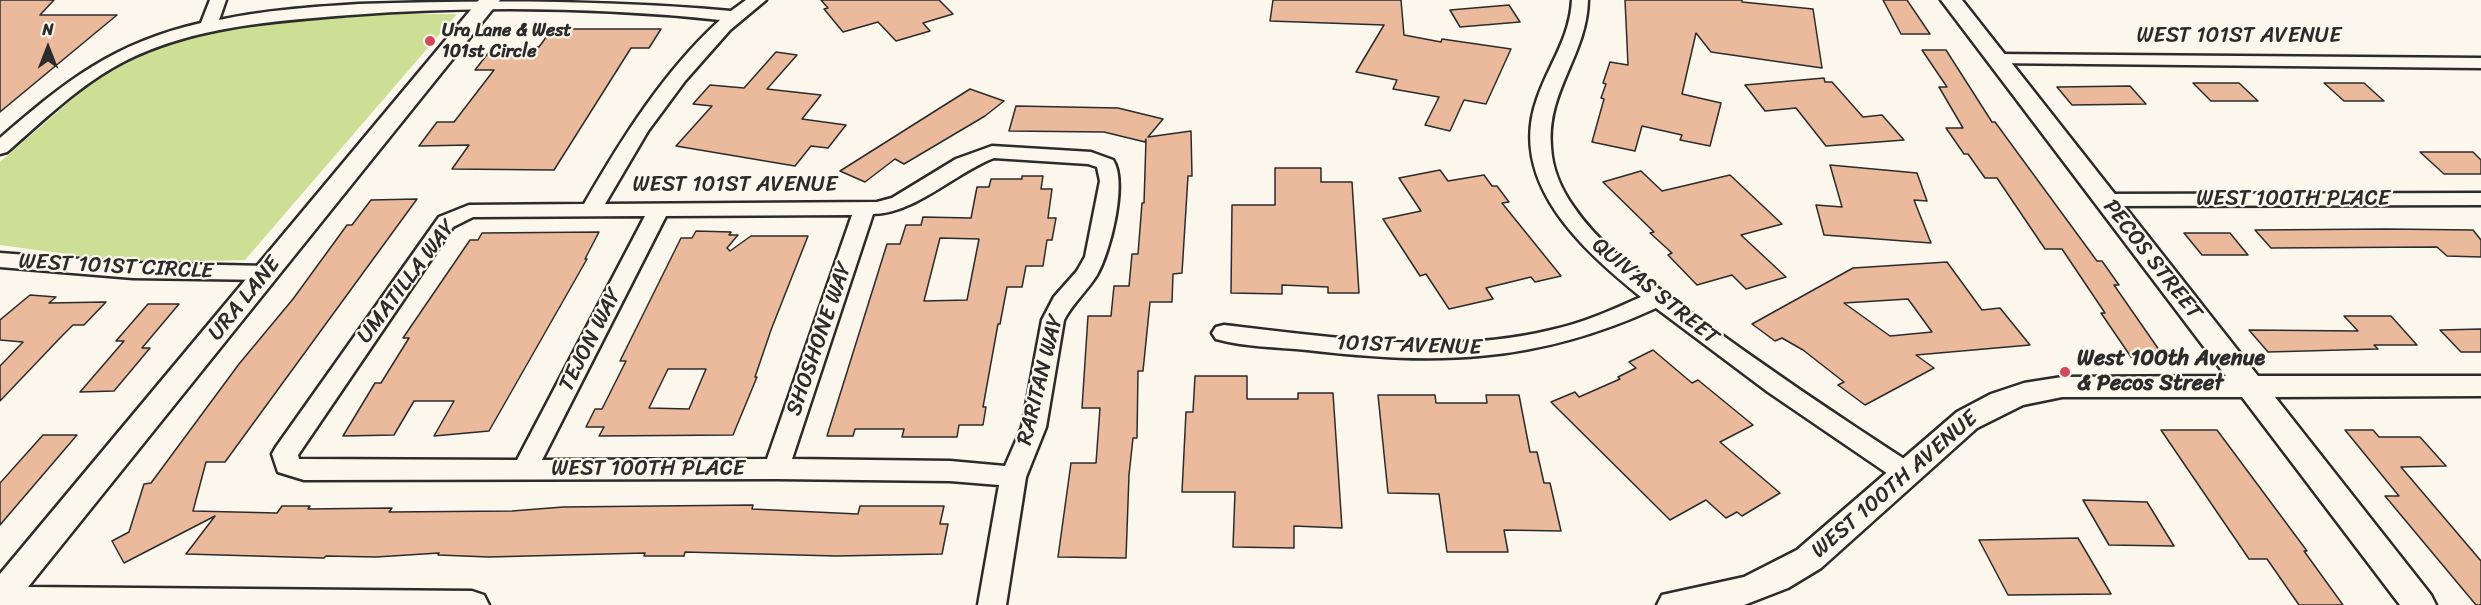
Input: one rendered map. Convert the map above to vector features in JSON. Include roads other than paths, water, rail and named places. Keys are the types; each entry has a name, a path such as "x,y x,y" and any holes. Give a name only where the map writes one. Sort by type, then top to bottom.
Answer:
{"street":[{"path":"209,25 211,14 218,0"},
{"name":"WEST 101ST AVENUE","path":"758,0 734,16 658,99 634,135 591,210 864,209 899,203 963,163 992,152 1091,158 1106,164"},
{"name":"QUIVAS STREET","path":"1580,0 1573,47 1551,89 1542,113 1542,162 1550,184 1577,225 1610,259 1782,392 1906,473"},
{"name":"PECOS STREET","path":"1951,0 2419,605"},
{"path":"0,148 80,82 108,63 163,39 209,25 249,18 389,6 488,2 620,5 734,16"},
{"name":"URA LANE","path":"0,600 488,2"},
{"name":"WEST 101ST AVENUE","path":"1996,58 2481,63"},
{"name":"RARITAN WAY","path":"992,605 1013,477 1034,427 1055,312 1086,275 1096,257 1110,180 1106,164"},
{"name":"WEST 100TH PLACE","path":"2106,200 2481,199"},
{"name":"SHOSHONE WAY","path":"776,469 864,209"},
{"name":"UMATILLA WAY","path":"285,462 285,454 292,443 451,218 469,211 591,210"},
{"name":"TEJON WAY","path":"524,470 659,210"},
{"name":"WEST 101ST CIRCLE","path":"0,260 148,273 267,273"},
{"name":"101ST AVENUE","path":"1224,333 1402,350 1484,351 1538,343 1574,333 1621,318 1658,298"},
{"name":"WEST 100TH AVENUE","path":"1674,605 1716,600 1754,590 1785,576 1809,559 1967,420 1989,405 2036,390 2062,387 2481,386"},
{"name":"WEST 100TH PLACE","path":"285,462 287,465 304,470 776,469 950,471 1013,477"},
{"path":"0,600 472,605"}],"place":[{"name":"Ura Lane & West 101st Circle","path":"430,41"},
{"name":"West 100th Avenue & Pecos Street","path":"2065,372"}]}
